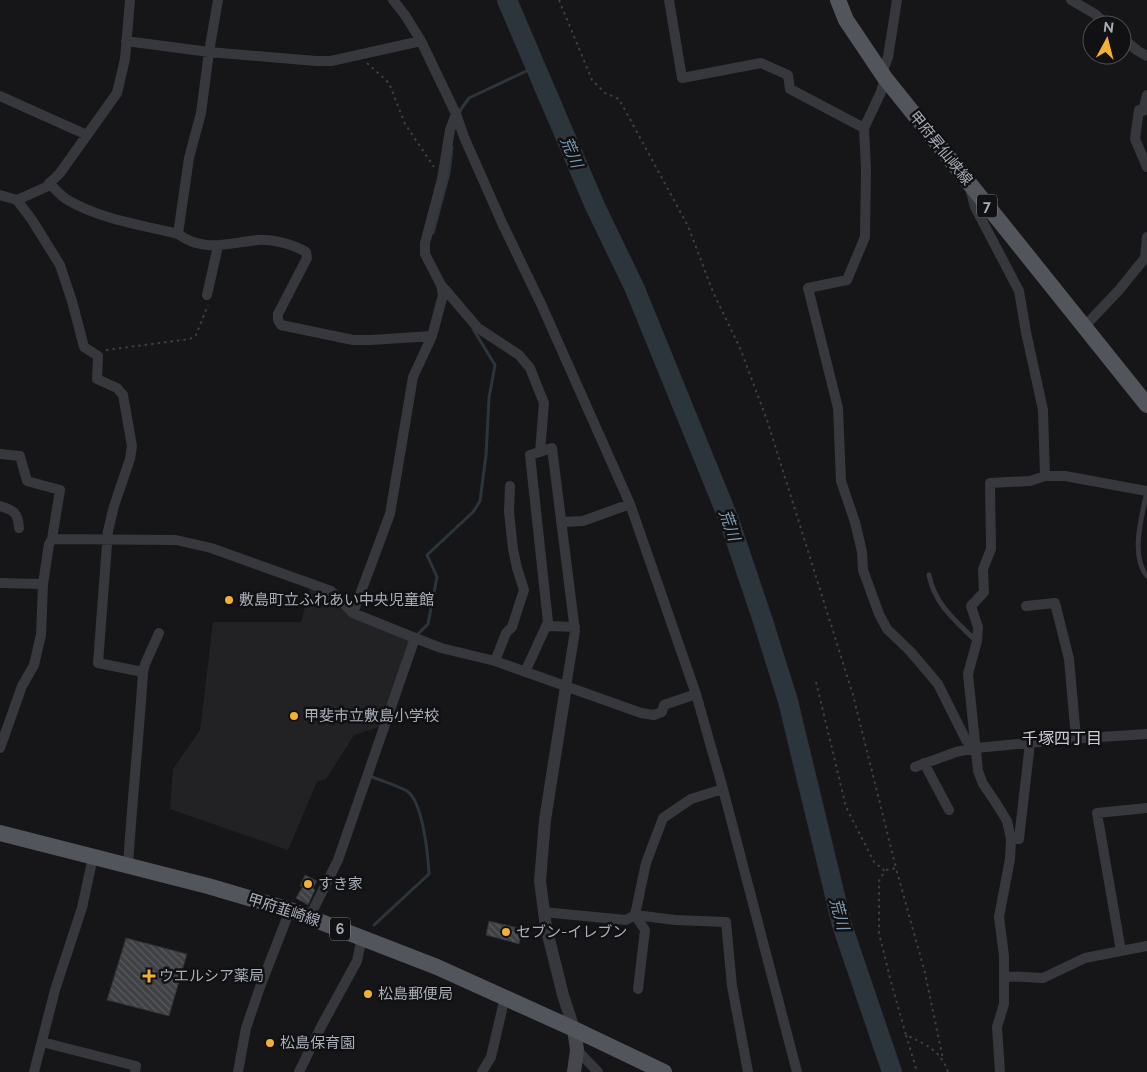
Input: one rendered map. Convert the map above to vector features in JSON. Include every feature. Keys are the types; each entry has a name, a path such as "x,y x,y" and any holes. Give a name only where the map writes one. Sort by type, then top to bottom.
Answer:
{"main road":[{"name":"甲府昇仙峡線","path":"838,0 846,20 884,76 1147,405"},
{"name":"甲府韮崎線","path":"0,833 208,886 290,910 436,967 664,1072"},
{"path":"574,1029 577,1050 574,1072"}],"street":[{"path":"17,200 46,187 60,173 117,93 121,78 130,0"},
{"path":"178,234 189,158 202,113 209,52 218,0"},
{"path":"393,0 421,41 456,114 464,137 495,207 542,306 630,504 696,694 723,788 797,1072"},
{"path":"670,0 682,78 761,63 788,75 790,89 864,128"},
{"path":"897,0 881,92 864,128 866,168 865,237 847,280 808,288 838,408 841,481 855,522 862,552 863,570 880,614 888,629 938,684 966,740 976,748"},
{"path":"1071,0 1096,15"},
{"path":"126,41 209,52 316,61 331,61 421,41"},
{"path":"1132,46 1147,56"},
{"path":"1147,95 1145,111 1139,110 1135,139 1147,167"},
{"path":"0,96 87,135"},
{"path":"456,114 450,130 442,179 425,243 424,254 441,285 478,328 519,355 530,368 544,403 540,452"},
{"path":"49,183 64,198 98,214 178,234 188,242 218,246 258,240 274,240 306,252 307,258 278,314 280,325 353,340 432,336"},
{"path":"969,183 975,207 1019,291 1043,410 1045,476"},
{"path":"0,195 17,200 60,265 84,347 98,356 97,379 117,388 122,395 132,446 128,468 114,506 108,540 98,663 143,672"},
{"path":"1084,327 1119,290 1145,258 1147,237"},
{"path":"207,294 218,246"},
{"path":"353,613 390,514 413,377 432,336 443,295 441,285"},
{"path":"525,672 548,622 530,454 552,448 575,627 545,820 540,881 543,912 563,995 574,1029"},
{"path":"0,454 20,456 27,481 60,490 43,584 41,635 34,665 22,686 0,748"},
{"path":"1000,1072 996,1028 1004,1004 1004,956 1000,917 1010,859 1011,838 1007,821 983,784 978,771 968,674 978,627 971,606 984,592 984,569 991,549 990,483 1030,481 1045,476 1065,476 1147,491"},
{"path":"495,661 506,633 512,627 524,590 513,549 508,512 510,486"},
{"path":"562,522 583,521 630,504"},
{"path":"0,506 12,510 18,518 19,528"},
{"path":"52,539 176,540 211,548 331,590 353,613 441,648 495,661 641,713 654,715 662,712 664,705 696,694"},
{"path":"0,583 43,584"},
{"path":"1026,606 1055,603 1069,659 1076,738"},
{"path":"547,626 575,627"},
{"path":"128,866 132,793 139,742 143,672 159,634"},
{"path":"309,918 338,860 415,638"},
{"path":"949,810 919,765 956,752 976,748 1076,738 1147,734"},
{"path":"1011,838 1019,839 1030,743"},
{"path":"638,988 645,930 635,915 646,863 663,818 691,800 723,788"},
{"path":"1121,951 1097,813 1147,808"},
{"path":"34,1072 55,990 82,908 93,857"},
{"path":"238,1072 246,1028 260,986 290,910"},
{"path":"543,912 626,920 635,915 675,920 726,922 732,986 748,1072"},
{"path":"299,1072 322,1024 357,961 362,937"},
{"path":"1004,976 1043,978 1085,958 1147,946"},
{"path":"482,1072 491,1057 504,997"},
{"path":"42,1042 136,1066 135,1072"},
{"path":"577,1050 598,1072"}],"lane":[{"path":"1147,491 1139,532 1139,556 1143,571 1147,576"},
{"path":"929,575 937,600 976,641"}],"path":[{"path":"559,0 592,80 605,93 619,99 688,226 713,292 743,357 767,420 852,695 924,973 943,1059 948,1072"},
{"path":"357,55 389,83 405,124 442,179"},
{"path":"98,356 107,349 190,339 196,335 210,301 207,294"},
{"path":"816,682 846,807 874,862 885,871"},
{"path":"896,868 885,871 879,881 879,933 917,1072"},
{"path":"906,1035 932,1048 943,1059"}],"shaded area":[{"name":"甲斐市立敷島小学校","path":"311,585 331,591 353,613 415,638 385,725 354,735 326,779 317,782 288,850 170,809 173,769 200,730 213,622 301,622"}],"building":[{"path":"305,875 317,881 308,905 296,898 303,886 300,886"},
{"path":"489,921 522,929 519,944 486,935"},
{"path":"126,938 187,954 169,1016 107,1000"}],"waterway":[{"name":"荒川","path":"507,0 595,206 635,289 729,520 788,701 842,925 892,1072"},
{"path":"459,114 469,98 535,67"},
{"path":"433,233 449,173 452,147"},
{"path":"415,637 428,624 437,577 427,555 473,512 480,501 486,455 489,398 495,365 473,329"},
{"path":"370,776 403,789 412,797 417,806 424,830 429,874 374,925"}],"place":[{"name":"敷島町立ふれあい中央児童館","path":"229,600"},
{"name":"甲斐市立敷島小学校","path":"294,716"},
{"name":"すき家","path":"308,884"},
{"name":"セブン-イレブン","path":"506,932"},
{"name":"ウエルシア薬局","path":"149,976"},
{"name":"松島郵便局","path":"368,994"},
{"name":"松島保育園","path":"270,1043"}],"district":[{"name":"千塚四丁目","path":"1062,738"}]}
